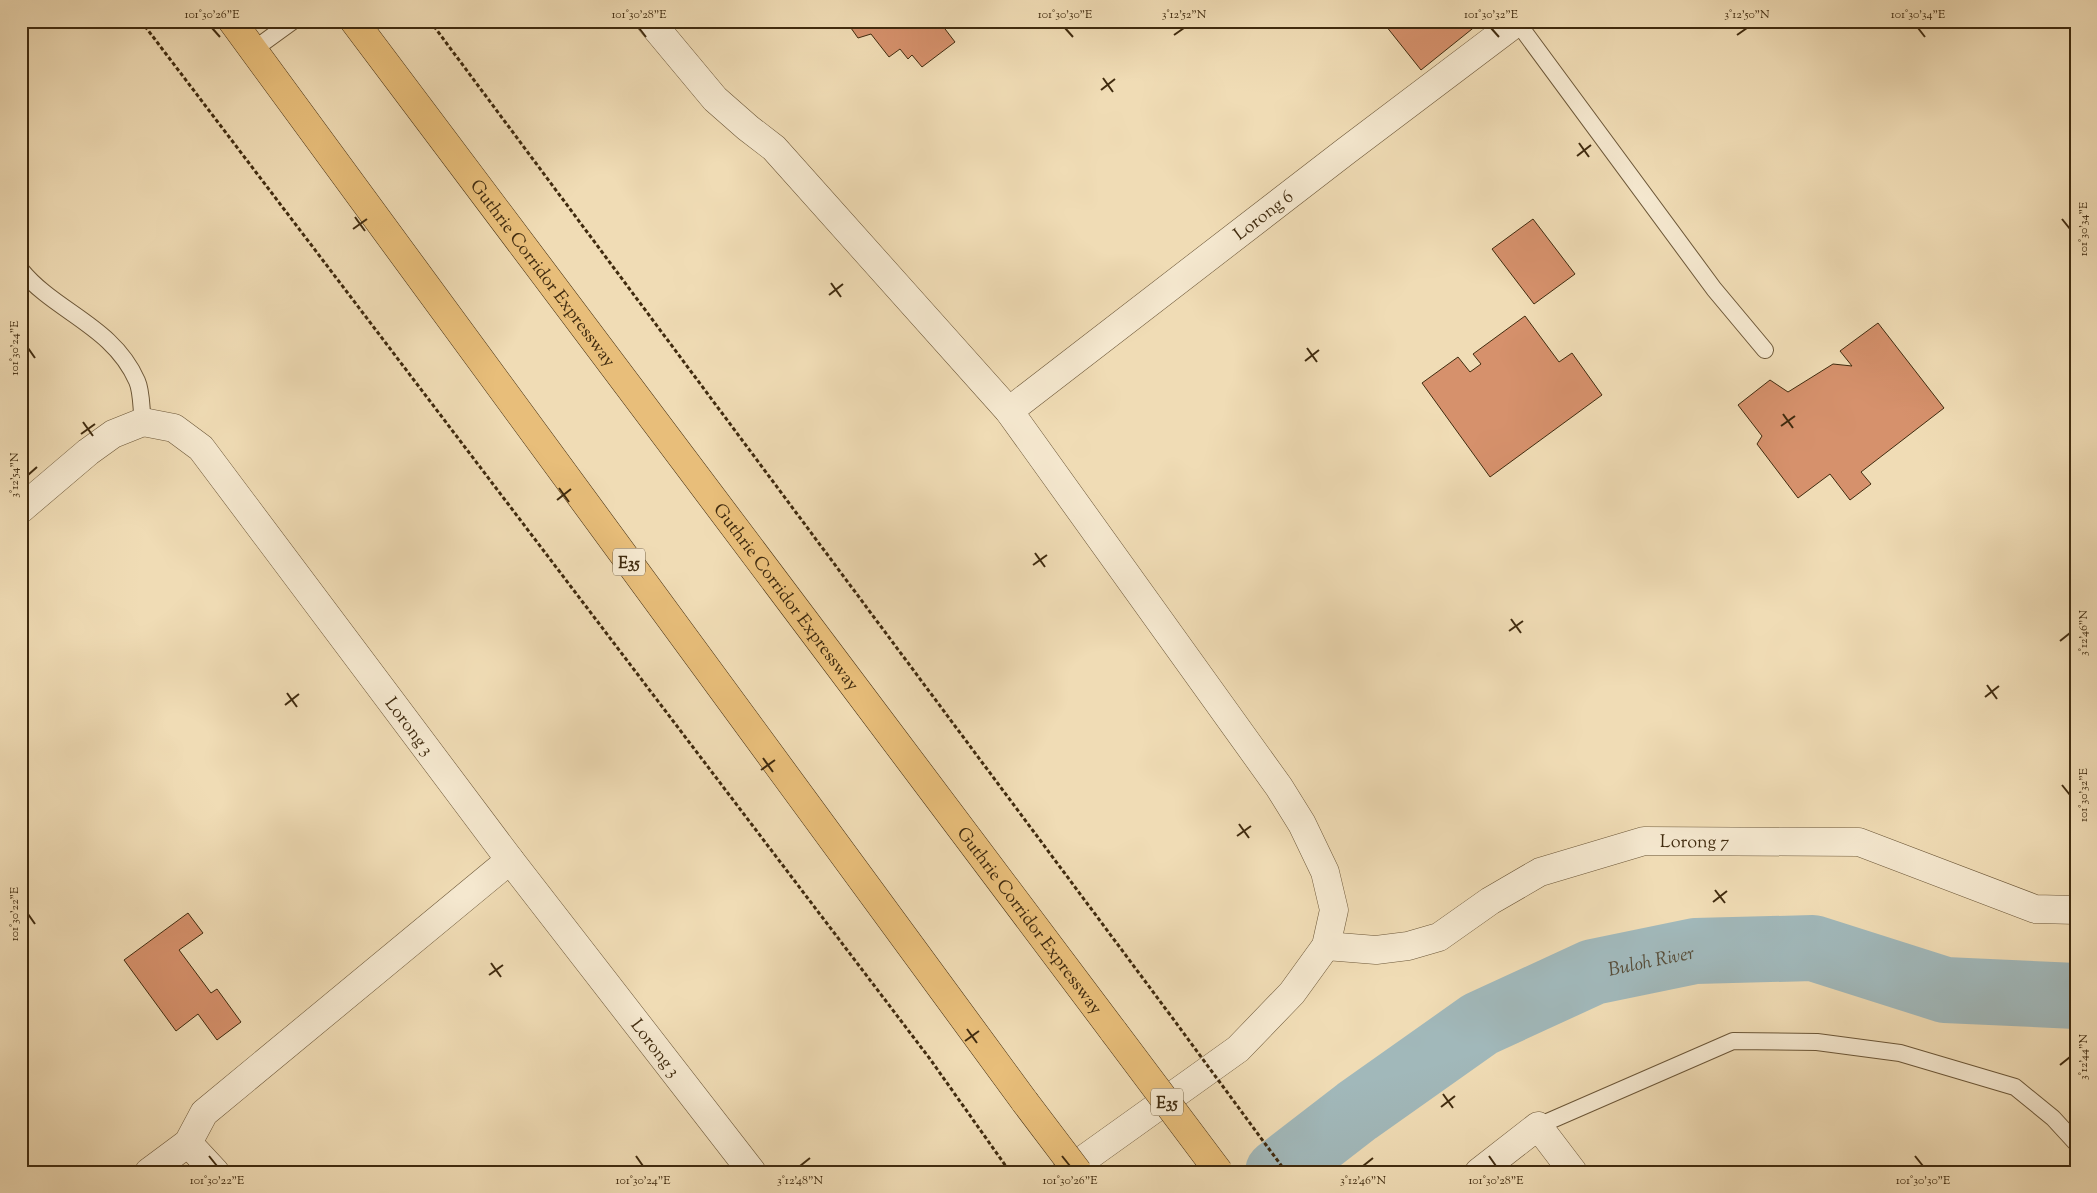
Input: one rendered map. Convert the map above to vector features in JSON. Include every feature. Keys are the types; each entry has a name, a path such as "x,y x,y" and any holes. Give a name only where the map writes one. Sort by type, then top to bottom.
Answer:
{"highway":[{"name":"E35","path":"232,21 1078,1172"},
{"name":"Guthrie Corridor Expressway","path":"354,21 1220,1172"}],"street":[{"path":"650,21 715,99 774,148 1009,411 1273,779 1302,824 1325,872 1334,910 1326,946 1292,993 1238,1049 1066,1172"},
{"name":"Lorong 6","path":"1009,411 1346,151 1517,22"},
{"path":"21,508 88,452 113,434 142,422"},
{"name":"Lorong 3","path":"142,422 174,428 201,448 510,860 752,1172"},
{"name":"Lorong 7","path":"1326,946 1376,950 1408,946 1440,937 1490,901 1540,872 1644,841 1859,842 2035,909 2076,910"},
{"path":"149,1172 188,1143 204,1113 510,860"},
{"path":"1479,1172 1538,1126 1574,1172"},
{"path":"188,1143 215,1172"}],"lane":[{"path":"253,50 293,21"},
{"path":"1517,22 1714,289 1765,350"},
{"path":"21,270 32,284 90,324 116,349 137,381 142,422"},
{"path":"1538,1126 1733,1042 1817,1042 1900,1053 2015,1087 2053,1118 2076,1143"}],"path":[{"path":"141,21 930,1060 1010,1172"},
{"path":"430,21 1286,1172"}],"building":[{"path":"846,21 947,21 942,25 955,42 922,67 912,55 908,59 900,49 889,57 871,34 858,38"},
{"path":"1382,21 1482,21 1421,70"},
{"path":"1533,219 1575,274 1534,304 1492,249"},
{"path":"1525,316 1559,362 1572,353 1602,395 1490,477 1422,383 1458,357 1470,372 1481,364 1473,354"},
{"path":"1878,323 1944,408 1861,472 1871,484 1850,500 1830,474 1798,498 1757,444 1762,436 1738,405 1770,380 1788,392 1833,364 1852,366 1840,351"},
{"path":"188,913 203,933 179,950 211,993 217,989 241,1022 217,1040 198,1014 176,1031 124,960"}],"waterway":[{"name":"Buloh River","path":"1278,1172 1357,1111 1480,1024 1593,972 1695,951 1813,948 1945,990 2076,996"}]}
